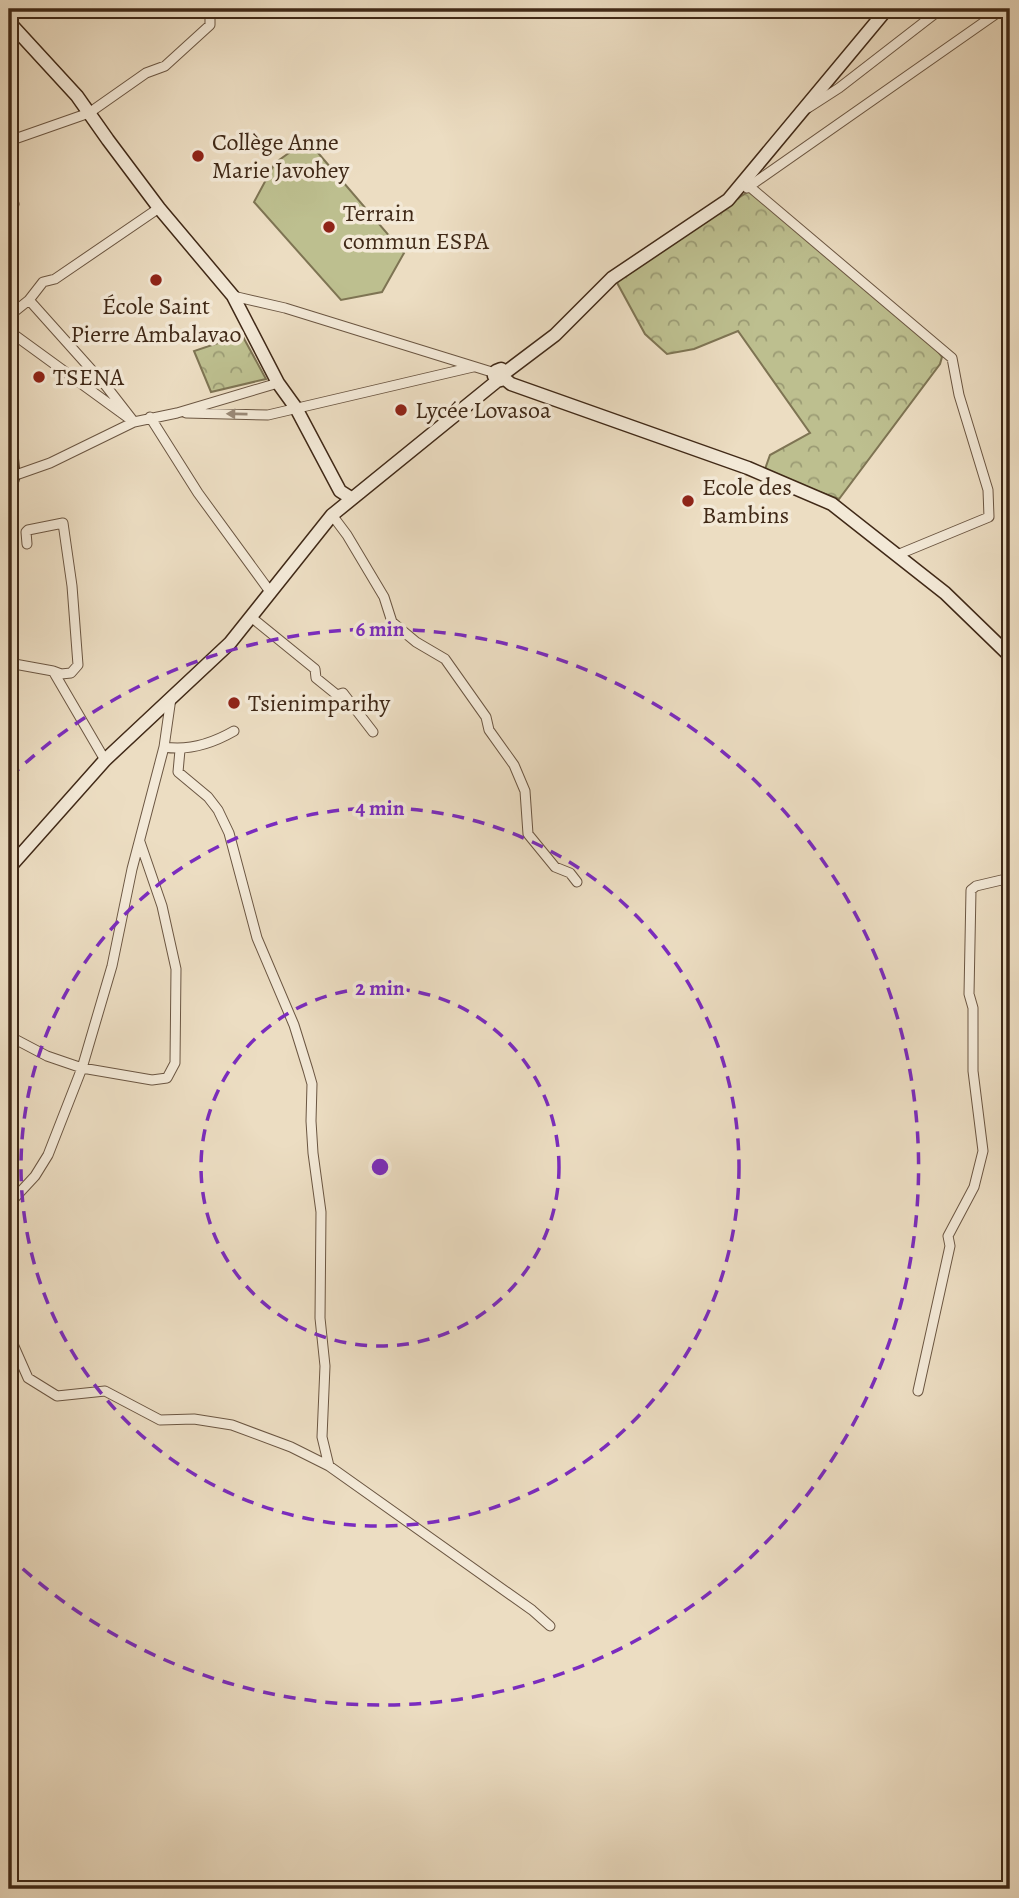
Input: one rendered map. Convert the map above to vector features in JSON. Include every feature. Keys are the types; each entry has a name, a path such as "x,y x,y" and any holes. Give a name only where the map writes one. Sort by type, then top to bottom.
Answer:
{"street":[{"path":"9,141 89,113 146,73 165,66 210,25 210,13 214,9"},
{"path":"727,200 887,9"},
{"path":"800,113 839,88 941,9"},
{"path":"9,868 105,760 230,643 300,553 332,515 351,498 555,335 612,278 750,187 1000,10"},
{"path":"9,23 77,96 159,208 233,296 278,383 296,408 340,491 351,498"},
{"path":"750,187 952,358 959,395 988,490 989,517 897,555"},
{"path":"9,189 14,204 9,207"},
{"path":"9,316 29,300 43,282 55,279 159,208"},
{"path":"233,296 285,308 501,376 511,384 791,485 832,504 945,593 1010,656"},
{"path":"29,300 106,386 134,422"},
{"path":"9,331 134,422"},
{"path":"177,413 268,415 473,367"},
{"path":"13,476 50,463 134,422 177,413 278,383"},
{"path":"150,417 198,493 271,593"},
{"path":"9,430 13,476 9,492"},
{"path":"335,478 332,515 384,597 392,622 416,642 445,659 486,717 489,730 514,765 525,791 528,834 555,867 570,873 577,882"},
{"path":"9,663 61,674 71,673 78,665 64,523 28,530 27,544"},
{"path":"251,617 315,669 316,678 337,695 343,693 347,696 373,732"},
{"path":"53,671 105,760"},
{"path":"9,1204 35,1176 48,1155 82,1068 112,966 123,906 164,747 171,697"},
{"path":"164,747 180,750 220,739 234,730"},
{"path":"180,750 178,772 208,797 229,833 257,938 294,1025 312,1084 310,1121 321,1212 320,1318 325,1366 322,1437 329,1465"},
{"path":"9,1036 47,1056 82,1068 152,1080 167,1078 175,1063 177,969 162,906 140,842"},
{"path":"918,1391 950,1246 948,1236 974,1187 983,1151 973,1071 973,1008 969,994 971,890 1010,878"},
{"path":"9,1335 28,1378 57,1396 105,1391 160,1420 194,1419 232,1425 291,1447 329,1465 550,1626"}],"green space":[{"name":"Terrain commun ESPA","path":"307,140 404,253 382,292 341,300 254,202 275,163"},
{"path":"749,191 936,349 942,357 940,364 839,499 764,472 770,455 810,433 738,331 694,349 667,354 645,334 615,279"},
{"path":"242,335 266,379 211,392 194,351"}],"place":[{"name":"Collège Anne Marie Javohey","path":"198,156"},
{"name":"Terrain commun ESPA","path":"329,227"},
{"name":"École Saint Pierre Ambalavao","path":"156,280"},
{"name":"TSENA","path":"39,377"},
{"name":"Lycée Lovasoa","path":"401,410"},
{"name":"Ecole des Bambins","path":"688,501"},
{"name":"Tsienimparihy","path":"234,703"}]}
